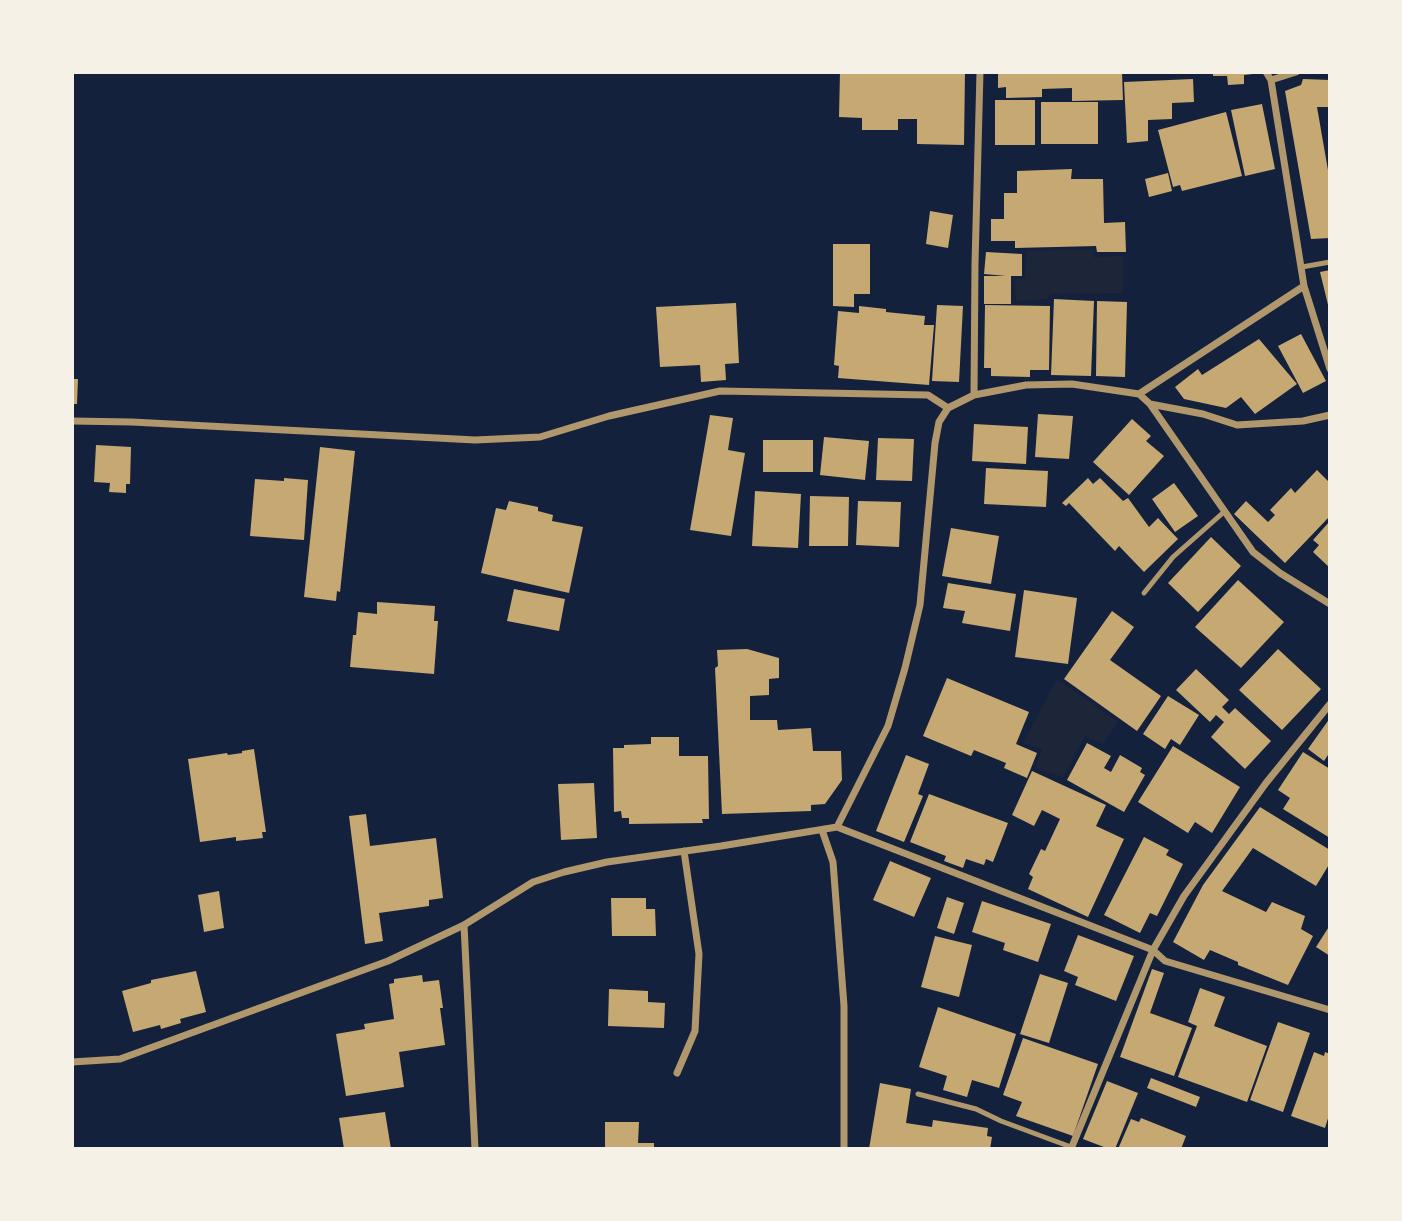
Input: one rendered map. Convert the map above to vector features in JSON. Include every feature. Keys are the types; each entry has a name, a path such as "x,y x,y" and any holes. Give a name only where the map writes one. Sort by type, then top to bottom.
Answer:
{"street":[{"path":"974,395 980,72"},
{"path":"1296,72 1269,76 1304,286 1330,369"},
{"path":"1139,394 1304,286"},
{"path":"837,827 888,726 905,668 920,605 939,422 948,408 974,395 1026,385 1060,384 1139,394 1150,404 1253,552 1280,573 1330,604"},
{"path":"72,421 475,440 540,438 609,416 720,391 928,395 948,408"},
{"path":"1150,404 1203,414 1237,425 1303,421 1330,415"},
{"path":"1071,1148 1153,950 1184,896 1266,783 1330,704"},
{"path":"72,1062 120,1059 388,961 464,925 533,882 564,872 607,862 837,827 1153,950 1165,961 1330,1010"},
{"path":"822,830 833,862 843,993 844,1149"},
{"path":"677,1073 695,1031 699,954 684,851"},
{"path":"464,925 475,1149"}],"lane":[{"path":"1301,267 1330,262"},
{"path":"1144,593 1172,557 1225,511"},
{"path":"918,1094 976,1109 1071,1148"}],"shaded area":[{"path":"1093,249 1093,257 1123,256 1123,293 1050,294 1048,299 1016,301 1015,279 1025,279 1027,251"},
{"path":"1057,679 1118,722 1103,744 1085,736 1063,777 1035,768 1042,749 1023,743"}],"building":[{"path":"840,72 965,72 964,145 917,144 917,119 898,119 898,130 862,130 862,118 839,117"},
{"path":"998,72 1122,72 1123,100 1072,101 1072,88 1042,89 1042,97 1006,98 1006,87 998,88"},
{"path":"1213,72 1253,74 1244,75 1244,84 1228,85 1227,76 1213,76"},
{"path":"1193,79 1194,102 1172,103 1172,119 1148,120 1148,141 1127,143 1124,82"},
{"path":"1303,79 1330,80 1330,107 1317,107 1330,175 1330,238 1311,239 1285,91 1301,85"},
{"path":"995,100 1035,100 1035,145 995,145"},
{"path":"1041,102 1098,102 1098,144 1041,144"},
{"path":"1262,104 1275,169 1245,176 1231,110"},
{"path":"1226,112 1242,176 1182,191 1180,185 1173,187 1158,130"},
{"path":"1072,169 1071,179 1103,179 1104,223 1125,222 1126,252 1097,252 1096,246 1015,248 1015,241 991,241 991,219 1004,219 1004,193 1017,193 1017,171"},
{"path":"1168,173 1172,191 1149,197 1145,179"},
{"path":"930,211 953,215 948,248 926,244"},
{"path":"833,244 870,244 870,294 854,294 854,307 833,306"},
{"path":"986,252 1022,254 1022,276 1011,276 1011,304 984,304 984,276 1006,276 984,274"},
{"path":"1330,270 1330,309 1329,309 1320,272"},
{"path":"1054,299 1094,301 1091,376 1051,375"},
{"path":"1097,301 1127,302 1125,377 1096,376"},
{"path":"736,303 739,363 725,364 726,380 701,382 700,365 660,367 656,307"},
{"path":"937,305 963,306 959,382 932,381"},
{"path":"985,305 1050,306 1049,370 1030,370 1030,377 991,376 991,368 984,368"},
{"path":"859,306 925,316 924,325 934,325 929,385 838,378 839,366 834,365 838,311 859,313"},
{"path":"1301,334 1326,381 1303,393 1278,346"},
{"path":"1259,339 1297,384 1255,414 1241,397 1226,408 1184,399 1175,387 1198,369 1202,375"},
{"path":"72,379 78,379 77,404 72,404"},
{"path":"1038,414 1073,416 1069,459 1035,457"},
{"path":"710,415 733,418 728,450 745,453 731,536 690,530"},
{"path":"1132,419 1151,436 1146,441 1164,456 1129,495 1093,462"},
{"path":"974,424 1028,427 1026,464 972,461"},
{"path":"824,437 869,441 865,480 820,475"},
{"path":"878,438 914,439 912,481 876,480"},
{"path":"763,440 813,440 813,472 763,472"},
{"path":"96,445 131,447 130,484 126,484 126,493 109,492 110,483 94,482"},
{"path":"320,447 355,451 340,592 337,591 336,601 304,597"},
{"path":"986,468 1048,471 1046,507 984,504"},
{"path":"1317,470 1330,483 1330,516 1285,563 1234,514 1246,501 1268,522 1275,515 1270,510 1291,488 1295,493"},
{"path":"284,478 308,480 304,540 250,536 255,479 284,481"},
{"path":"1088,478 1093,484 1100,478 1123,501 1128,498 1149,527 1158,518 1178,539 1144,572 1119,546 1115,551 1069,503 1066,506 1062,503"},
{"path":"1174,483 1198,516 1175,532 1152,499"},
{"path":"755,491 801,494 798,548 752,546"},
{"path":"810,496 849,497 848,546 809,546"},
{"path":"509,501 538,507 538,511 553,515 552,521 583,527 569,593 481,573 496,508 506,510"},
{"path":"858,501 901,502 899,547 856,545"},
{"path":"1330,521 1330,568 1313,552 1319,545 1313,540"},
{"path":"951,528 999,536 991,584 942,576"},
{"path":"1211,537 1241,566 1198,612 1168,583"},
{"path":"1238,580 1284,622 1241,668 1195,627"},
{"path":"948,583 1016,594 1010,631 962,623 965,611 943,608"},
{"path":"514,589 565,599 559,631 507,621"},
{"path":"1024,590 1077,598 1068,664 1015,657"},
{"path":"377,602 435,606 434,621 438,621 434,674 350,667 358,612 377,614"},
{"path":"1112,611 1134,627 1110,660 1161,696 1137,731 1064,679"},
{"path":"747,649 779,658 779,678 769,679 769,695 750,696 750,720 777,720 778,730 811,728 813,751 841,751 842,780 825,804 811,805 811,811 722,814 715,668 718,666 717,650"},
{"path":"1278,649 1321,689 1282,730 1239,690"},
{"path":"1196,669 1229,700 1222,707 1229,714 1235,708 1271,741 1245,769 1211,737 1224,722 1216,715 1210,722 1176,690"},
{"path":"947,678 1029,712 1016,744 1037,753 1027,778 1004,768 1006,763 974,750 971,756 923,736"},
{"path":"1168,696 1199,715 1180,745 1171,739 1165,749 1143,734"},
{"path":"1330,718 1330,752 1324,761 1308,749"},
{"path":"651,737 679,737 679,756 708,756 709,819 702,819 703,823 629,824 629,818 622,818 621,811 614,812 613,748 651,744"},
{"path":"1087,743 1111,756 1104,768 1111,772 1120,755 1142,768 1140,772 1145,775 1124,812 1067,780"},
{"path":"1173,746 1240,787 1212,833 1195,822 1188,833 1138,802"},
{"path":"254,749 266,832 262,832 263,838 236,841 236,837 200,842 188,759 242,753"},
{"path":"1303,752 1330,769 1330,838 1283,809 1290,798 1278,790"},
{"path":"906,755 929,764 918,794 923,796 904,842 876,831"},
{"path":"1032,771 1106,805 1096,826 1124,839 1088,917 1028,889 1033,877 1029,874 1041,849 1045,851 1060,819 1042,810 1034,826 1012,815"},
{"path":"594,783 597,838 561,840 558,784"},
{"path":"929,794 1008,823 993,862 986,859 984,865 966,859 963,868 944,861 946,856 910,842"},
{"path":"1260,807 1330,850 1330,863 1316,886 1253,848 1222,891 1266,912 1272,902 1305,916 1301,929 1313,936 1288,985 1238,965 1238,962 1210,950 1204,960 1173,942 1203,885"},
{"path":"366,814 370,846 436,838 443,898 429,900 429,906 379,913 383,941 365,944 349,816"},
{"path":"1144,837 1169,850 1166,855 1183,864 1157,916 1150,913 1140,933 1104,915"},
{"path":"890,861 931,878 914,917 873,900"},
{"path":"219,891 224,928 204,932 198,895"},
{"path":"947,897 964,903 954,934 937,928"},
{"path":"611,898 646,898 646,909 655,909 656,936 612,936"},
{"path":"982,901 1051,924 1038,962 1003,950 1005,943 972,932"},
{"path":"1330,925 1330,956 1316,947"},
{"path":"1078,935 1134,956 1116,1001 1075,985 1078,977 1064,971"},
{"path":"935,936 972,945 959,997 921,987"},
{"path":"1152,969 1164,973 1150,1013 1192,1028 1174,1076 1120,1057"},
{"path":"196,971 206,1012 180,1019 181,1023 161,1029 160,1025 133,1032 122,991 151,983 151,980"},
{"path":"1040,974 1068,983 1049,1043 1020,1034"},
{"path":"422,975 423,982 439,980 445,1045 399,1052 404,1087 346,1096 336,1034 365,1029 364,1024 394,1019 389,984 394,983 394,979"},
{"path":"1200,988 1225,997 1214,1026 1267,1046 1247,1102 1178,1077 1197,1026 1188,1022"},
{"path":"609,989 648,991 648,1002 665,1003 664,1028 608,1026"},
{"path":"938,1007 1016,1034 999,1088 972,1080 967,1097 943,1090 947,1076 919,1067"},
{"path":"1278,1022 1310,1033 1283,1112 1250,1100"},
{"path":"1023,1038 1098,1064 1073,1136 1016,1116 1022,1102 1003,1095"},
{"path":"1314,1052 1324,1056 1325,1052 1330,1054 1330,1112 1325,1128 1291,1116"},
{"path":"1151,1078 1200,1097 1196,1107 1147,1088"},
{"path":"1107,1081 1138,1093 1115,1149 1083,1139"},
{"path":"880,1083 911,1089 906,1123 932,1127 933,1120 988,1128 987,1136 992,1137 990,1149 869,1149"},
{"path":"385,1112 391,1149 344,1149 339,1118"},
{"path":"1141,1118 1186,1136 1181,1149 1118,1149 1131,1119 1139,1122"},
{"path":"605,1122 639,1122 638,1143 654,1143 654,1149 605,1149"}]}
